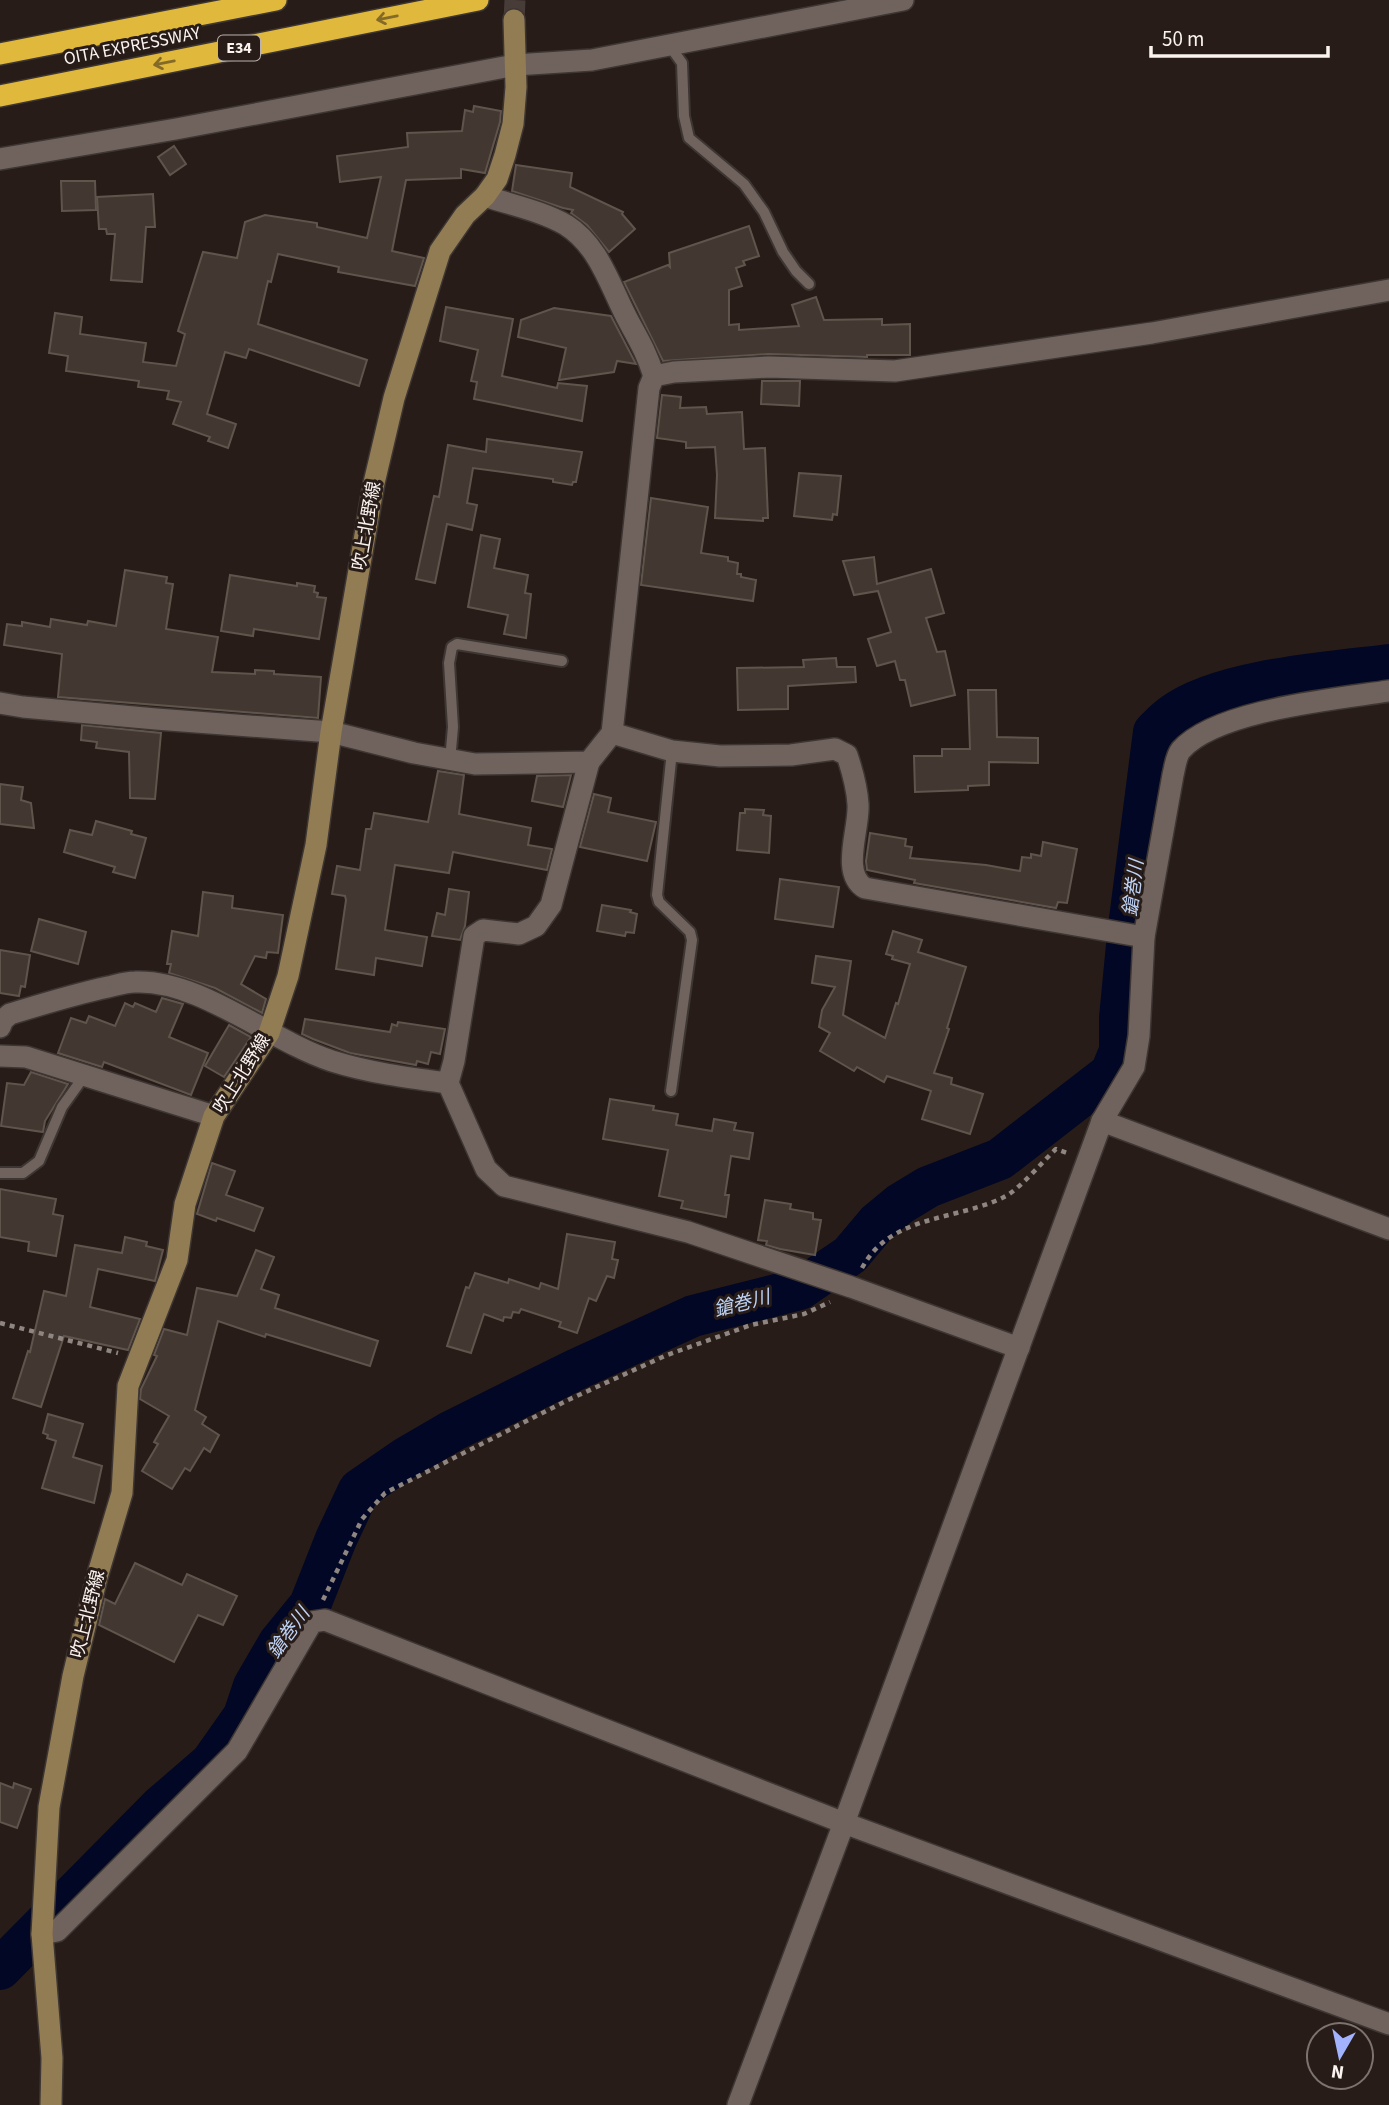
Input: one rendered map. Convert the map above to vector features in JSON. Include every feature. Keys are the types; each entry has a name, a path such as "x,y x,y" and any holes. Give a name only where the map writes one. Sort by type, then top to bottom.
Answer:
{"highway":[{"path":"106,34 235,0"},
{"name":"OITA EXPRESSWAY","path":"0,54 276,0"},
{"name":"OITA EXPRESSWAY","path":"0,96 478,0"}],"main road":[{"name":"吹上北野線","path":"51,2105 52,2058 42,1934 49,1807 73,1676 97,1577 122,1493 128,1386 177,1260 186,1204 214,1116 269,1033 288,976 316,845 331,732 374,483 394,398 440,251 465,215 485,196 497,178 513,124 514,20"}],"street":[{"path":"0,159 515,65 592,60 903,0"},
{"path":"485,196 550,218 567,226 584,240 602,265 629,323 639,336 654,376 649,388 612,733 589,762 551,905 536,926 519,934 483,930 474,936 448,1083 486,1169 504,1186 688,1232 1019,1348"},
{"path":"654,376 674,372 769,367 895,371 1152,333 1389,290"},
{"path":"738,2105 1101,1121 1134,1067 1139,1036 1144,937 1179,751 1199,735 1227,723 1278,708 1389,691"},
{"path":"0,703 156,719 331,732 450,761 475,764 589,762"},
{"path":"612,733 673,751 720,756 791,755 835,749 847,755 858,804 852,871 857,883 865,888 1144,937"},
{"path":"0,1027 10,1014 80,993 134,982 166,985 191,993 269,1033 332,1060 405,1078 448,1083"},
{"path":"0,1056 26,1056 214,1116"},
{"path":"1101,1121 1389,1229"},
{"path":"42,1934 57,1931 237,1751 312,1622 325,1620 844,1823 1389,2024"}],"lane":[{"path":"669,45 682,62 685,130 689,138 744,184 764,212 783,253 809,284"},
{"path":"450,761 453,727 449,663 452,647 457,644 562,661"},
{"path":"671,1091 692,940 690,932 659,902 657,895 673,751"},
{"path":"0,1173 23,1173 39,1161 62,1107 85,1075"}],"path":[{"path":"312,1622 362,1518 385,1493 612,1378 751,1325 804,1314 829,1303 851,1287 865,1261 891,1235 915,1224 980,1207 1008,1196 1056,1149 1087,1160"},
{"path":"0,1324 139,1359"}],"building":[{"path":"474,106 501,111 485,173 461,169 461,178 406,180 392,251 424,258 415,286 338,272 339,267 278,254 271,282 268,281 258,324 367,360 359,386 249,349 246,358 225,352 207,414 236,424 228,448 208,441 210,437 173,424 181,402 167,399 169,391 138,387 139,381 66,371 68,356 49,353 55,313 82,317 80,334 146,343 143,362 176,366 185,334 178,331 203,252 237,258 245,222 265,215 317,223 317,227 367,238 381,177 340,182 337,156 408,147 407,133 462,131 465,110 473,112"},
{"path":"174,146 186,164 170,175 158,157"},
{"path":"516,165 572,173 570,187 623,212 635,229 609,252 587,225 571,213 573,210 512,191"},
{"path":"61,181 95,181 96,210 62,211"},
{"path":"153,194 155,227 146,227 142,282 111,280 115,234 107,234 106,229 99,229 97,197"},
{"path":"749,226 759,256 743,261 745,265 736,268 742,286 729,290 729,325 739,324 739,330 799,326 792,305 816,297 824,320 882,319 882,325 910,324 910,355 867,357 768,354 663,361 624,282 668,265 670,267 669,253"},
{"path":"446,307 513,319 502,376 557,388 558,383 587,386 582,421 474,399 477,382 471,381 478,350 440,341"},
{"path":"554,308 611,316 636,364 617,361 614,372 559,380 566,348 518,337 521,320"},
{"path":"762,381 800,381 799,406 761,404"},
{"path":"662,395 681,397 680,408 706,407 707,414 742,412 744,449 765,448 768,518 763,518 763,521 715,518 715,447 686,448 686,442 657,438"},
{"path":"487,439 582,452 576,482 572,485 553,482 553,479 473,468 467,503 477,505 472,530 447,524 435,583 416,579 434,496 439,497 448,445 486,452"},
{"path":"799,473 841,476 837,515 833,514 832,520 794,516"},
{"path":"651,498 708,507 701,553 728,557 728,561 738,563 737,574 756,580 753,601 641,585"},
{"path":"481,535 500,539 494,568 528,575 525,593 531,594 526,638 504,634 508,615 468,607"},
{"path":"874,557 877,584 931,569 944,613 926,618 937,652 945,651 955,695 911,706 905,680 900,680 895,661 877,666 868,639 891,632 878,591 854,595 843,561"},
{"path":"125,570 167,577 166,583 173,584 166,629 218,637 212,672 255,674 255,670 321,677 318,718 58,697 62,654 4,645 7,624 22,626 22,622 50,627 51,619 87,625 88,621 116,626"},
{"path":"230,575 297,586 297,583 315,586 317,597 326,598 319,639 254,629 253,636 221,631"},
{"path":"836,658 837,667 855,667 856,682 788,686 788,709 738,710 737,668 804,667 803,660"},
{"path":"968,690 996,690 997,737 1038,738 1038,763 989,762 989,785 968,786 968,790 915,792 914,756 942,756 942,749 970,749"},
{"path":"82,725 161,733 155,799 130,798 129,752 96,748 97,742 81,740"},
{"path":"438,771 464,775 459,814 531,828 528,845 552,849 547,870 453,852 449,873 395,865 385,930 427,937 422,966 376,958 374,975 336,969 346,900 345,896 332,894 337,866 360,870 366,829 371,829 374,813 428,822"},
{"path":"571,775 563,807 532,801 537,776"},
{"path":"0,784 23,787 21,800 31,803 34,828 0,824"},
{"path":"594,794 611,798 608,812 656,822 647,861 580,847"},
{"path":"745,809 764,810 763,815 771,816 769,853 737,850 740,813 745,813"},
{"path":"96,821 132,831 131,834 146,838 135,878 113,872 115,867 64,852 70,830 92,835"},
{"path":"870,833 906,839 905,846 912,847 910,858 1020,871 1022,857 1031,858 1031,854 1041,856 1043,842 1077,849 1067,903 1058,902 1056,908 914,883 915,880 867,870"},
{"path":"780,879 839,887 833,927 775,919"},
{"path":"449,889 469,892 465,926 460,940 432,936 437,913 445,915"},
{"path":"203,892 233,896 232,908 283,915 278,953 267,952 266,958 255,956 241,984 266,999 262,1013 215,988 169,973 171,964 167,964 172,931 198,936"},
{"path":"602,905 631,910 630,912 637,914 634,933 626,932 625,936 597,931"},
{"path":"39,919 86,932 78,964 31,951"},
{"path":"893,931 922,940 918,952 966,967 934,1073 952,1078 951,1084 983,1094 970,1134 922,1119 931,1091 887,1076 884,1082 857,1067 854,1071 820,1051 830,1033 819,1027 822,1010 835,987 812,983 816,956 851,961 843,1015 885,1038 910,964 892,959 893,956 886,954"},
{"path":"0,950 30,955 25,987 21,986 19,996 0,993"},
{"path":"162,998 183,1004 169,1037 208,1053 191,1095 104,1062 102,1067 58,1053 71,1018 86,1023 89,1016 115,1026 125,1003 133,1007 135,1003 156,1012"},
{"path":"305,1019 390,1032 392,1024 397,1026 398,1022 445,1029 440,1054 431,1052 428,1064 417,1061 416,1065 350,1053 313,1039 302,1034"},
{"path":"229,1025 251,1037 224,1077 205,1066"},
{"path":"31,1072 68,1084 45,1121 43,1132 1,1126 7,1083 24,1085"},
{"path":"610,1099 654,1106 653,1110 678,1114 676,1125 712,1131 714,1119 736,1123 734,1130 753,1133 749,1159 731,1156 725,1195 729,1195 726,1217 681,1208 683,1201 659,1196 668,1150 603,1139"},
{"path":"212,1163 235,1171 226,1195 263,1208 254,1231 197,1214"},
{"path":"0,1189 56,1199 53,1214 63,1216 56,1256 28,1251 29,1242 0,1237"},
{"path":"765,1200 791,1204 790,1209 813,1213 813,1219 821,1220 815,1255 780,1249 766,1245 767,1241 758,1240"},
{"path":"567,1234 615,1242 612,1259 618,1260 614,1278 607,1276 596,1301 589,1298 577,1333 559,1327 561,1322 521,1309 519,1313 513,1312 511,1318 504,1317 503,1321 484,1314 471,1353 447,1346 466,1287 469,1288 475,1273 508,1283 509,1279 539,1289 541,1283 558,1289"},
{"path":"125,1237 147,1242 146,1246 163,1250 155,1281 98,1269 90,1307 140,1319 128,1350 64,1336 41,1407 13,1398 28,1351 30,1352 44,1291 66,1296 75,1245 122,1253"},
{"path":"256,1250 274,1257 261,1289 279,1295 275,1308 378,1341 370,1366 218,1321 195,1410 206,1417 202,1424 219,1435 210,1452 204,1448 190,1471 185,1468 172,1489 142,1471 158,1444 154,1442 169,1416 140,1399 141,1389 157,1356 154,1355 164,1329 187,1335 197,1288 237,1296"},
{"path":"48,1414 83,1424 73,1457 102,1466 94,1503 42,1488 56,1441 47,1438 48,1435 43,1433"},
{"path":"135,1563 182,1585 187,1574 237,1596 223,1625 198,1615 174,1662 99,1625 105,1599 115,1604"},
{"path":"0,1783 13,1788 14,1783 31,1789 17,1828 0,1822"}],"waterway":[{"name":"鎗巻川","path":"0,1969 160,1807 211,1763 244,1716 254,1686 279,1643 310,1605 359,1490 452,1431 693,1316 800,1289 850,1255 877,1223 900,1204 928,1187 1000,1159 1111,1073 1120,1051 1120,1018 1128,935 1154,732 1163,723 1194,702 1247,685 1389,665"}],"tunnel":[{"path":"514,20 515,0"}]}
